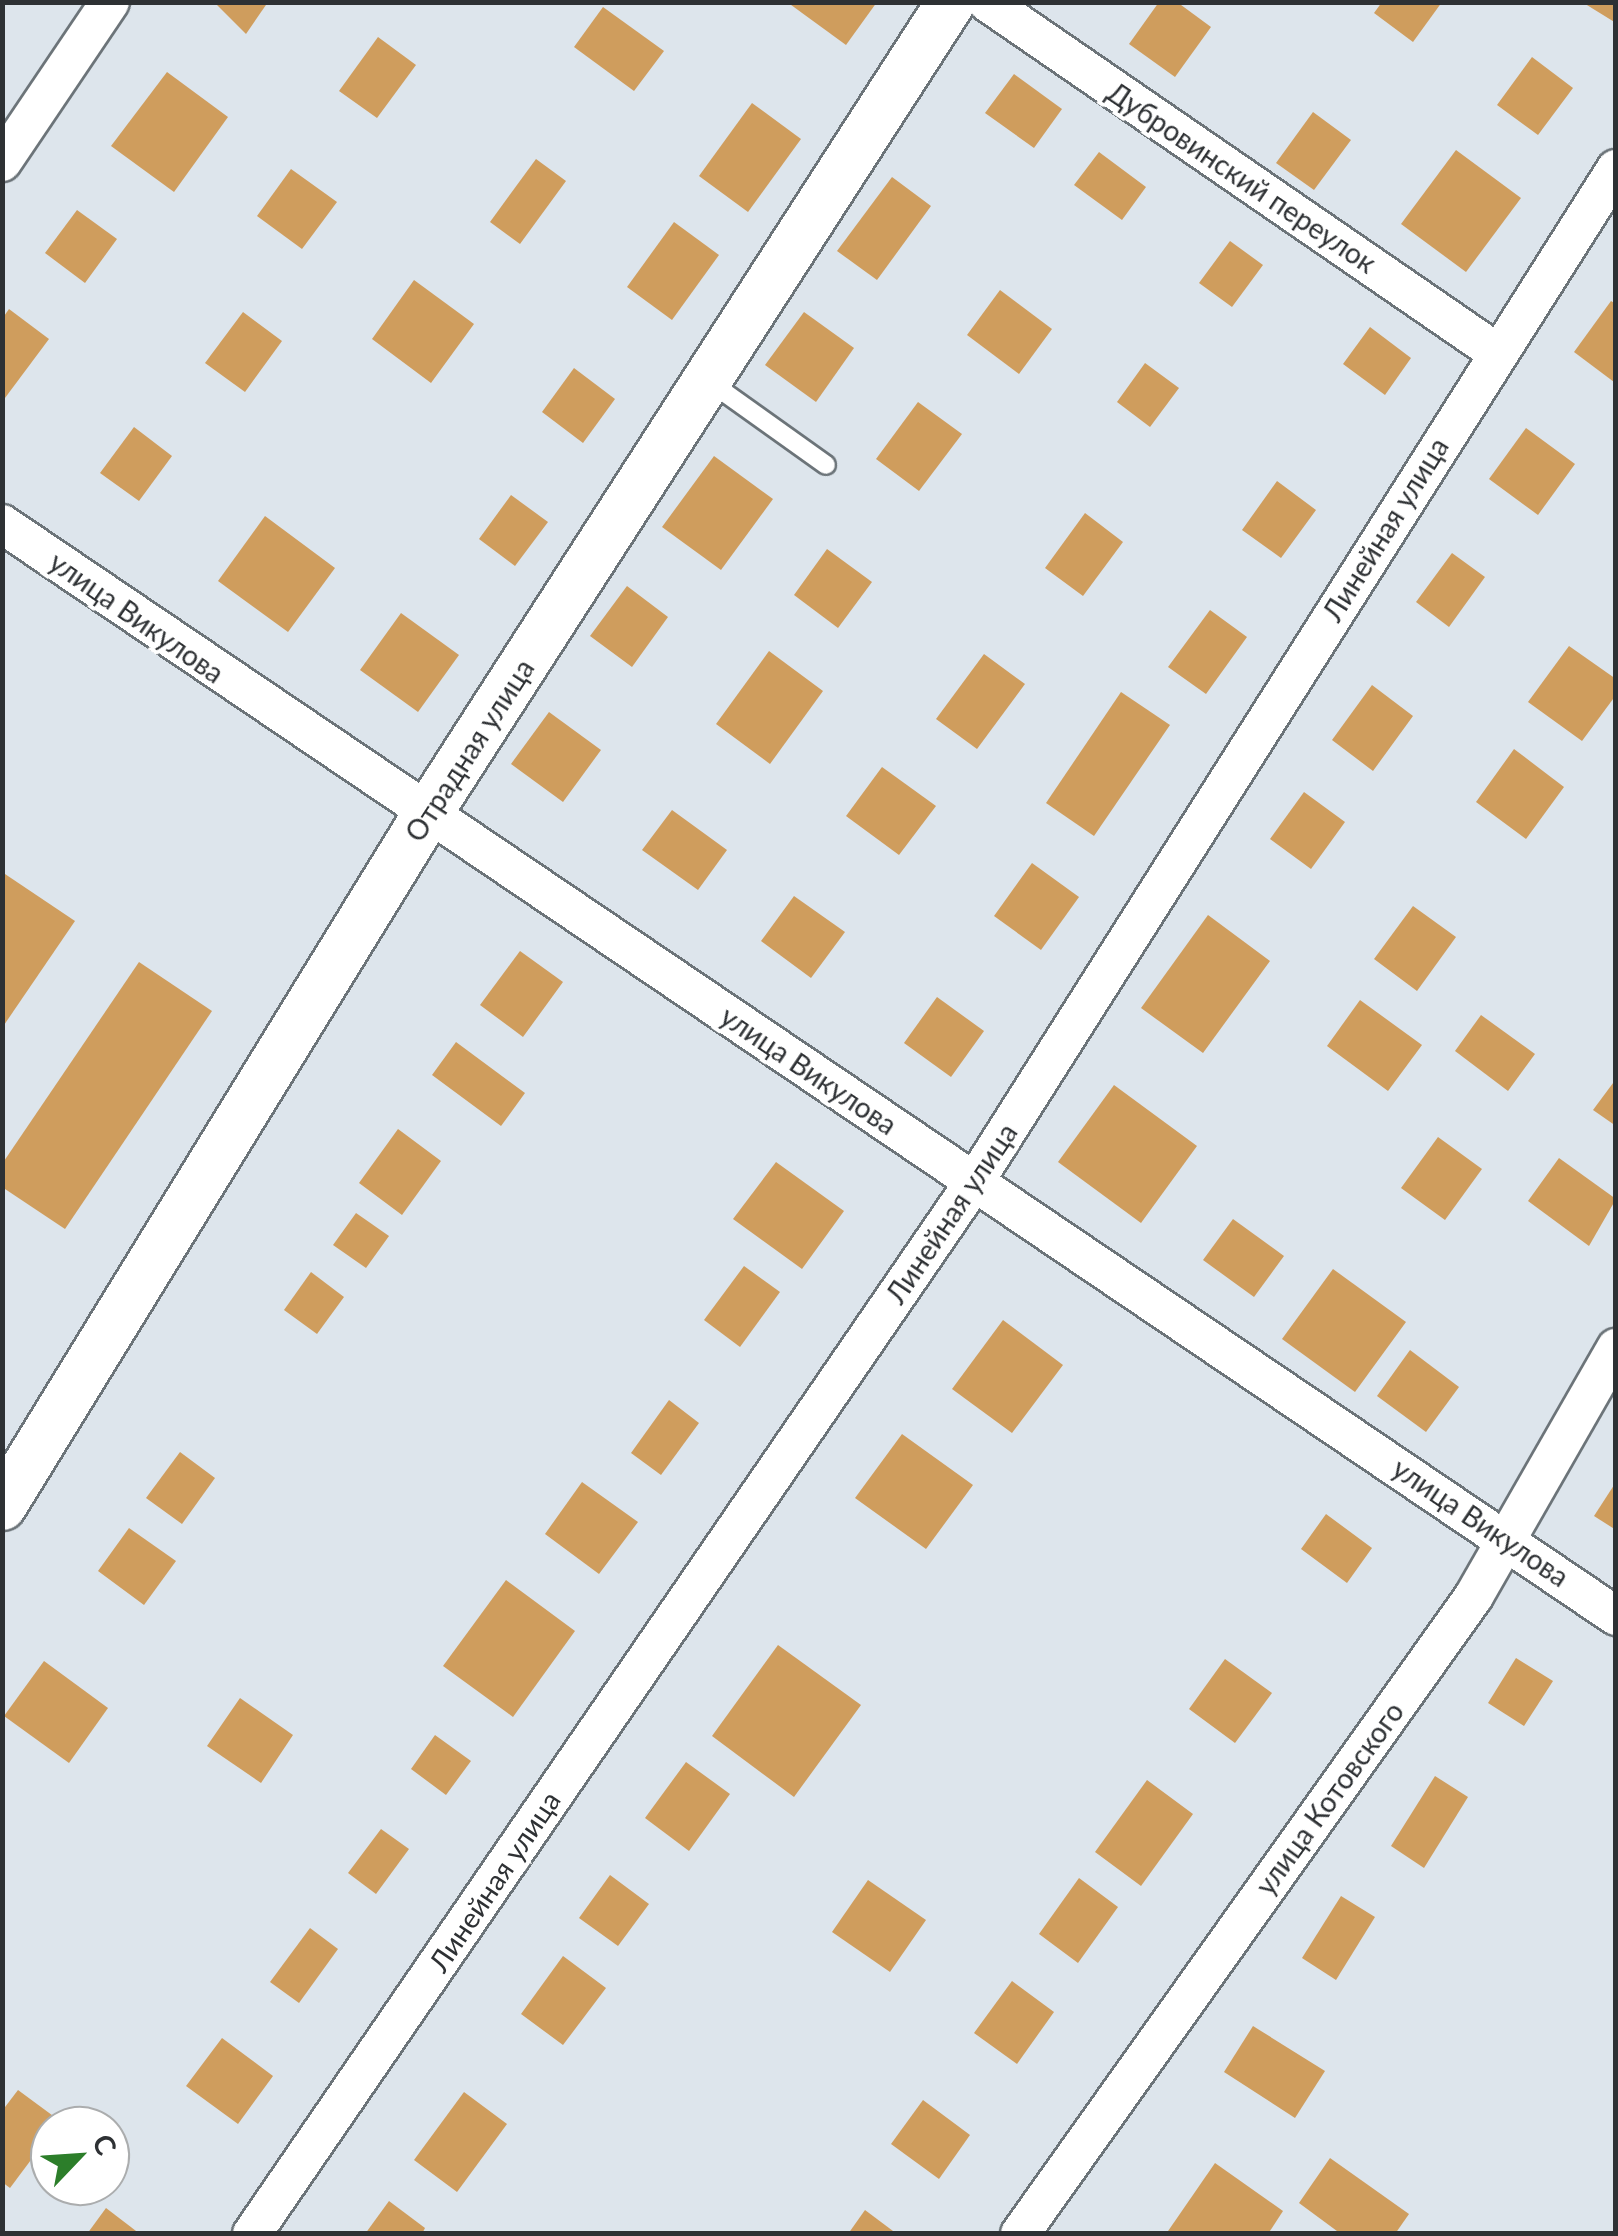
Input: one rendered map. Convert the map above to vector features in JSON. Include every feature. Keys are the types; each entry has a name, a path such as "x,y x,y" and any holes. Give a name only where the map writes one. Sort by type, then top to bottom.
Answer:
{"street":[{"path":"2,162 110,2"},
{"name":"Отрадная улица","path":"2,1506 426,816 951,2"},
{"name":"Дубровинский переулок","path":"987,2 1496,352"},
{"name":"Линейная улица","path":"252,2234 974,1181 1496,352 1616,169"},
{"name":"улица Викулова","path":"2,524 426,816 1508,1538 1616,1616"},
{"name":"улица Котовского","path":"1020,2234 1508,1538 1616,1348"}],"lane":[{"path":"707,380 826,465"}],"building":[{"path":"214,2 268,2 246,34"},
{"path":"787,2 877,2 846,45"},
{"path":"1159,2 1177,2 1211,27 1175,77 1129,44"},
{"path":"1382,2 1442,2 1413,42 1374,13"},
{"path":"1582,2 1616,2 1616,23"},
{"path":"603,7 664,51 634,91 574,47"},
{"path":"378,37 416,65 377,118 339,91"},
{"path":"1532,57 1573,88 1538,135 1497,105"},
{"path":"167,72 228,117 174,192 111,146"},
{"path":"1014,74 1062,109 1034,148 985,113"},
{"path":"752,103 801,139 748,212 699,176"},
{"path":"1313,112 1351,140 1314,190 1276,163"},
{"path":"1456,150 1521,198 1466,272 1401,224"},
{"path":"1099,152 1146,187 1122,220 1074,185"},
{"path":"536,159 566,181 520,244 490,222"},
{"path":"291,169 337,202 302,249 257,216"},
{"path":"892,177 931,206 877,280 837,251"},
{"path":"77,210 117,239 85,283 45,253"},
{"path":"674,222 719,255 672,320 627,287"},
{"path":"1230,241 1263,265 1232,307 1199,283"},
{"path":"414,280 474,324 431,383 372,339"},
{"path":"1000,290 1052,329 1019,374 967,335"},
{"path":"1611,301 1616,304 1614,382 1574,352"},
{"path":"9,309 49,339 2,402 2,319"},
{"path":"243,312 282,341 245,392 205,363"},
{"path":"804,312 854,348 816,402 765,365"},
{"path":"1370,327 1411,358 1385,395 1343,364"},
{"path":"1145,363 1179,388 1150,427 1117,402"},
{"path":"574,368 615,399 583,443 542,412"},
{"path":"918,402 962,434 919,491 876,459"},
{"path":"134,427 172,456 139,501 100,473"},
{"path":"1526,428 1575,464 1538,515 1489,479"},
{"path":"714,456 773,499 721,570 662,527"},
{"path":"1277,481 1316,510 1281,558 1242,530"},
{"path":"511,495 548,522 515,566 479,539"},
{"path":"1085,513 1123,542 1083,596 1045,568"},
{"path":"265,516 335,568 288,632 218,581"},
{"path":"827,549 872,582 838,628 794,595"},
{"path":"1452,553 1485,577 1449,627 1416,602"},
{"path":"627,586 668,617 632,667 590,636"},
{"path":"1210,610 1247,637 1206,694 1168,667"},
{"path":"401,613 459,655 418,712 360,670"},
{"path":"1569,646 1616,679 1616,695 1582,741 1528,702"},
{"path":"769,651 823,691 770,764 716,724"},
{"path":"984,654 1025,684 977,749 936,719"},
{"path":"1372,685 1413,716 1373,771 1332,740"},
{"path":"1121,692 1170,725 1094,836 1046,803"},
{"path":"549,712 601,750 563,802 511,764"},
{"path":"1514,749 1564,787 1526,839 1476,802"},
{"path":"882,767 936,806 899,855 846,816"},
{"path":"1304,792 1345,822 1311,869 1270,839"},
{"path":"672,810 727,850 698,890 642,850"},
{"path":"1032,863 1079,897 1041,950 994,916"},
{"path":"2,872 75,921 2,1028"},
{"path":"794,896 845,932 811,978 761,941"},
{"path":"1413,906 1456,937 1417,991 1374,959"},
{"path":"1208,915 1270,961 1203,1053 1141,1008"},
{"path":"520,951 563,982 523,1037 480,1005"},
{"path":"139,962 212,1011 65,1229 2,1187 2,1164"},
{"path":"937,997 984,1031 951,1077 904,1043"},
{"path":"1360,1000 1422,1045 1388,1091 1327,1046"},
{"path":"1481,1015 1535,1054 1508,1091 1455,1051"},
{"path":"456,1042 525,1093 501,1126 432,1075"},
{"path":"1616,1079 1616,1126 1593,1110"},
{"path":"1114,1085 1197,1146 1141,1223 1058,1162"},
{"path":"398,1129 441,1161 402,1215 359,1183"},
{"path":"1438,1137 1482,1169 1445,1220 1401,1188"},
{"path":"1559,1158 1616,1199 1589,1246 1528,1201"},
{"path":"776,1162 844,1211 802,1269 733,1219"},
{"path":"356,1213 389,1236 366,1268 333,1245"},
{"path":"1233,1219 1284,1256 1254,1297 1203,1260"},
{"path":"744,1266 780,1292 740,1347 704,1320"},
{"path":"1333,1269 1406,1322 1355,1392 1282,1339"},
{"path":"311,1272 344,1297 317,1334 284,1310"},
{"path":"1003,1320 1063,1365 1012,1433 952,1389"},
{"path":"1410,1350 1459,1387 1426,1432 1377,1396"},
{"path":"669,1400 699,1423 661,1475 631,1453"},
{"path":"902,1434 973,1485 926,1549 855,1498"},
{"path":"180,1452 215,1478 182,1524 146,1498"},
{"path":"582,1482 638,1522 599,1574 545,1534"},
{"path":"1616,1482 1616,1530 1594,1516"},
{"path":"1326,1514 1372,1548 1347,1583 1301,1549"},
{"path":"129,1528 176,1561 144,1605 98,1571"},
{"path":"506,1580 575,1631 513,1717 443,1666"},
{"path":"778,1645 861,1705 794,1797 712,1736"},
{"path":"1516,1658 1553,1681 1524,1726 1488,1703"},
{"path":"1225,1659 1272,1693 1235,1743 1189,1709"},
{"path":"44,1661 108,1708 69,1763 4,1716"},
{"path":"240,1698 293,1735 261,1783 207,1746"},
{"path":"435,1735 471,1761 446,1795 411,1769"},
{"path":"686,1762 730,1794 689,1851 645,1818"},
{"path":"1435,1776 1468,1797 1424,1868 1391,1846"},
{"path":"1147,1780 1193,1814 1141,1886 1095,1852"},
{"path":"381,1829 409,1849 376,1894 348,1873"},
{"path":"610,1875 649,1904 618,1946 579,1918"},
{"path":"1079,1878 1118,1907 1078,1963 1039,1934"},
{"path":"868,1880 926,1920 890,1972 832,1932"},
{"path":"1341,1896 1375,1917 1336,1980 1302,1958"},
{"path":"310,1928 338,1949 299,2003 270,1982"},
{"path":"563,1956 606,1988 563,2045 521,2014"},
{"path":"1012,1981 1054,2012 1017,2064 974,2033"},
{"path":"1253,2026 1325,2071 1295,2118 1224,2072"},
{"path":"222,2038 273,2076 238,2124 186,2086"},
{"path":"18,2090 40,2106 30,2106 30,2161 10,2188 2,2182 2,2111"},
{"path":"464,2092 507,2124 457,2192 414,2160"},
{"path":"923,2100 970,2135 939,2179 891,2144"},
{"path":"1330,2158 1409,2214 1395,2234 1341,2234 1299,2203"},
{"path":"1215,2163 1283,2211 1268,2234 1166,2234"},
{"path":"389,2201 425,2228 422,2234 365,2234"},
{"path":"106,2208 140,2234 87,2234"},
{"path":"865,2210 897,2234 848,2234"}]}
